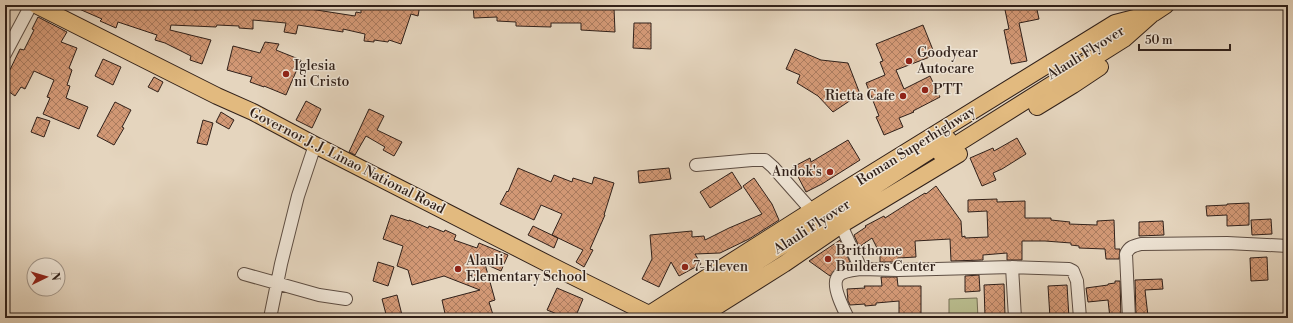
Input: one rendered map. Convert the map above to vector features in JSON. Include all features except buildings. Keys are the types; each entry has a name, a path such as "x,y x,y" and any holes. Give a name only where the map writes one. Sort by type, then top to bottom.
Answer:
{"main road":[{"name":"Governor J. J. Linao National Road","path":"36,5 217,96 253,112 650,317"},
{"name":"Roman Superhighway","path":"650,317 818,221 1115,23 1160,9"},
{"name":"Roman Superhighway","path":"698,318 784,264 841,225 1073,85 1129,46 1160,9"},
{"name":"Alauli Flyover","path":"670,318 818,221"},
{"name":"Alauli Flyover","path":"689,318 818,221"}],"street":[{"path":"5,54 31,5"},
{"path":"270,318 298,196 315,145"},
{"path":"696,165 765,160 773,167 818,221"},
{"path":"841,225 861,269"},
{"path":"1128,318 1126,254 1133,246 1141,244 1227,243 1288,246"},
{"path":"1012,267 1015,318"},
{"path":"848,318 843,309 836,284 837,278 841,274 848,271 861,269 898,270 1012,267 1065,268 1073,271 1077,281 1080,318"},
{"path":"244,274 319,295 346,299"}],"green space":[{"path":"977,298 978,318 949,318 949,299"}],"place":[{"name":"Goodyear Autocare","path":"909,61"},
{"name":"Iglesia ni Cristo","path":"286,74"},
{"name":"PTT","path":"925,90"},
{"name":"Rietta Cafe","path":"903,96"},
{"name":"Andok's","path":"830,172"},
{"name":"Britthome Builders Center","path":"828,259"},
{"name":"7-Eleven","path":"685,267"},
{"name":"Alauli Elementary School","path":"458,269"}]}
